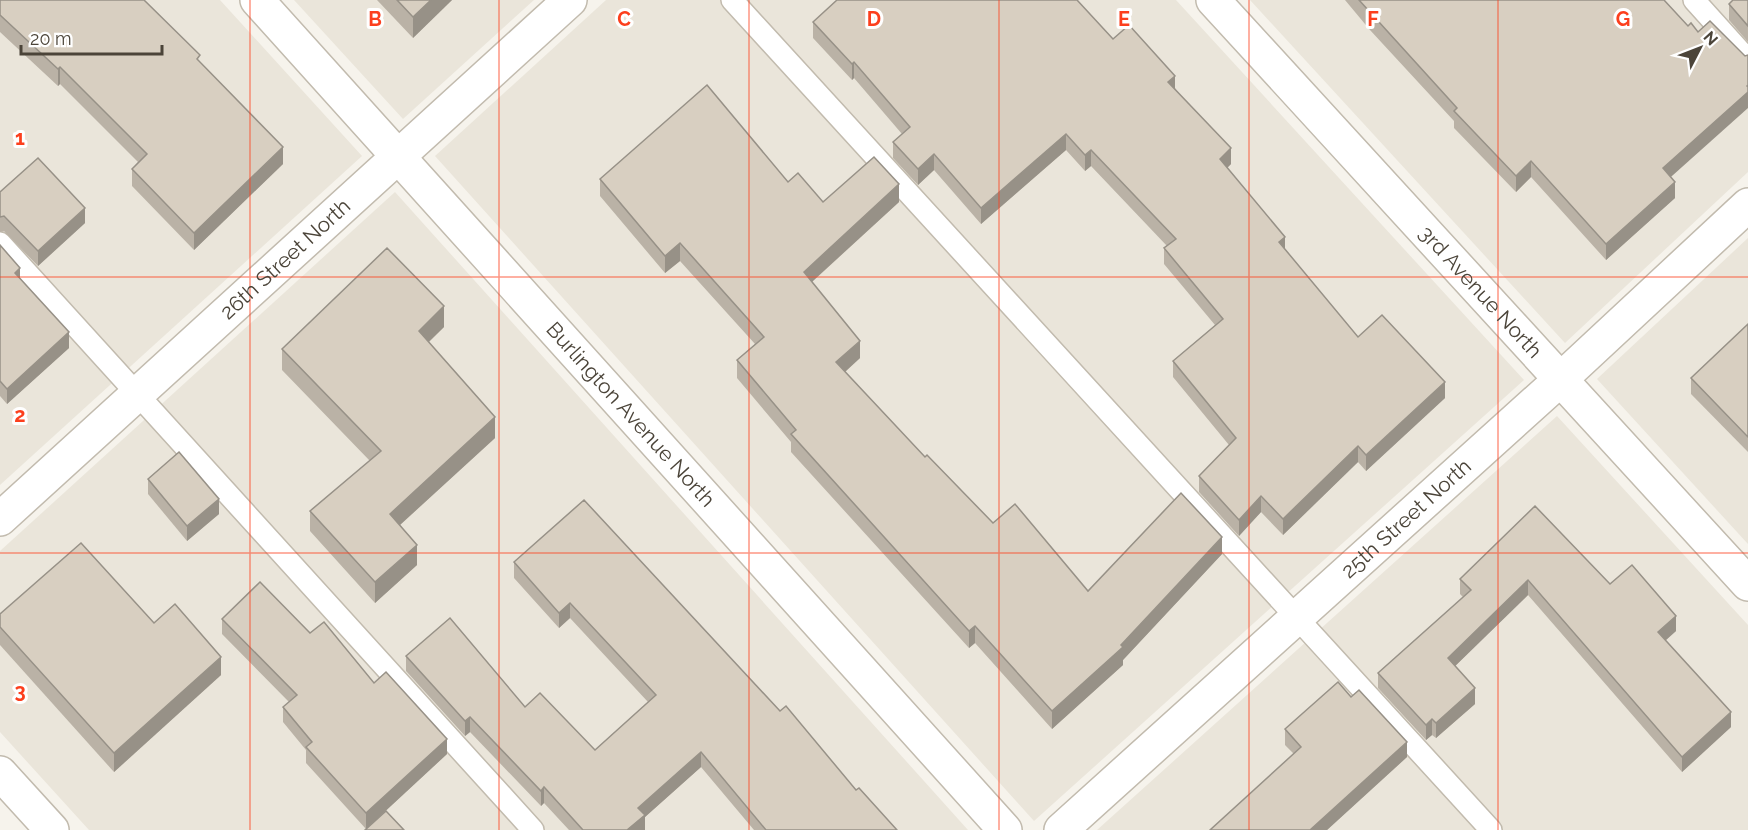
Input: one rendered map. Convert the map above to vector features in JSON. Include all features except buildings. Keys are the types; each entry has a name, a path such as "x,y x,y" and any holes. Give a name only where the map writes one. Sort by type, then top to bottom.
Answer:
{"street":[{"name":"Burlington Avenue North","path":"257,0 1005,830"},
{"name":"26th Street North","path":"0,519 570,0"},
{"name":"3rd Avenue North","path":"1213,0 1748,584"},
{"name":"25th Street North","path":"1061,830 1561,380 1748,205"},
{"path":"0,773 52,830"}],"lane":[{"path":"732,0 1491,830"},
{"path":"1694,0 1748,60"},
{"path":"0,243 533,830"}],"shaded area":[{"path":"0,0 220,0 362,156 0,485"},
{"path":"294,0 534,0 403,119"},
{"path":"606,0 1176,0 1524,380 1034,821 435,156"},
{"path":"1250,0 1748,0 1748,172 1565,343"},
{"path":"395,192 968,830 89,830 0,732 0,551"},
{"path":"1748,238 1748,544 1597,379"},
{"path":"1557,416 1748,625 1748,830 1097,830"}]}
